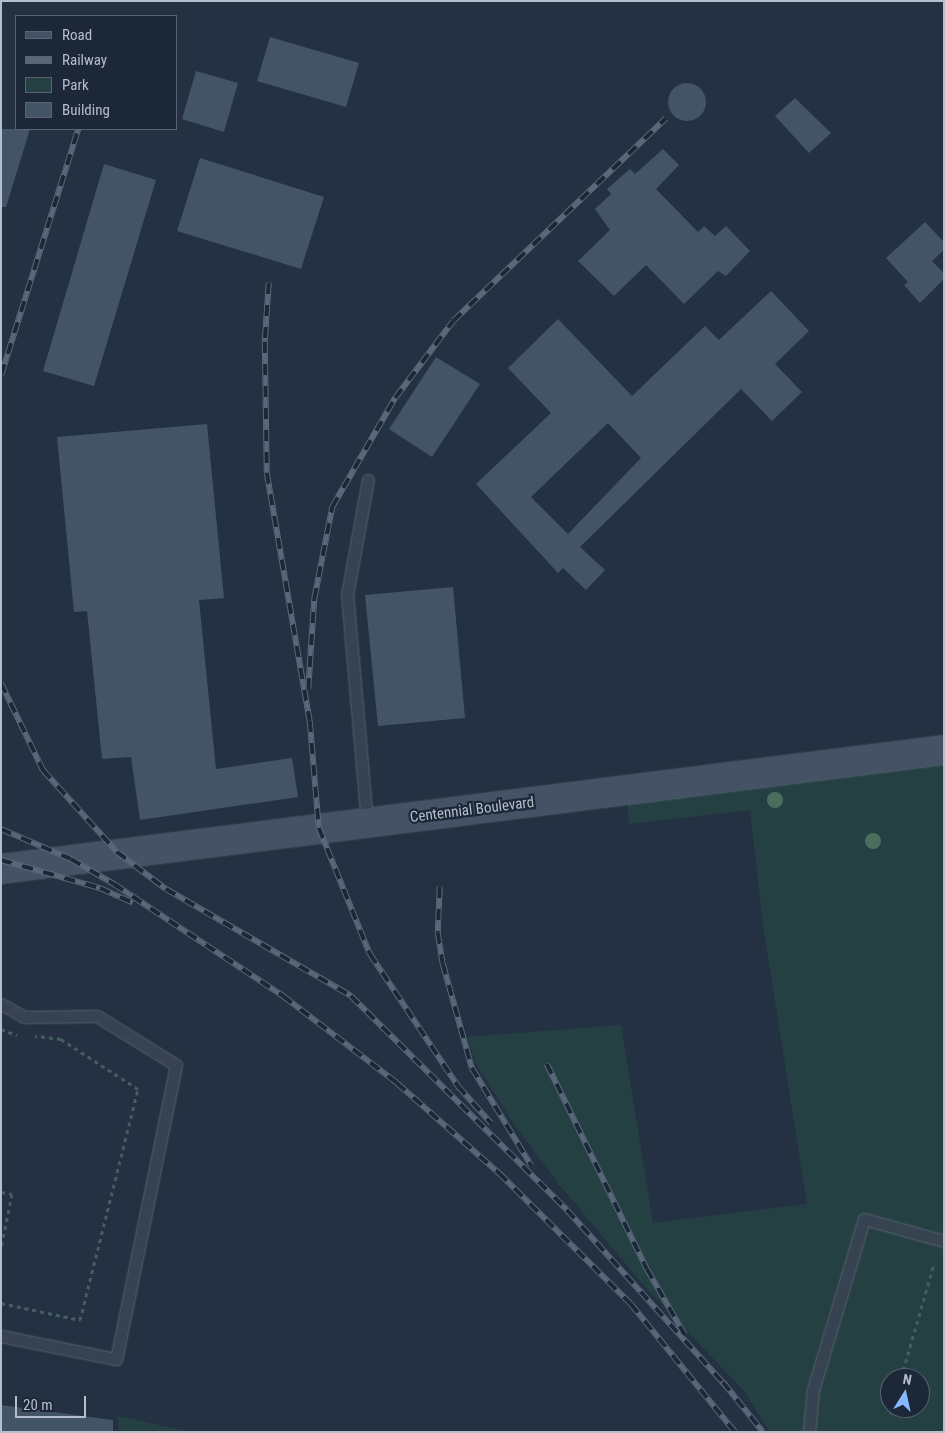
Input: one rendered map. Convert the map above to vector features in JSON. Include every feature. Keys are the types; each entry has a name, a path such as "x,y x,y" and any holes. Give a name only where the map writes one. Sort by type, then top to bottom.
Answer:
{"main road":[{"name":"Centennial Boulevard","path":"1,869 944,750"}],"lane":[{"path":"367,822 347,595 368,480"},
{"path":"1,1004 24,1017 97,1016 176,1065 116,1359 1,1336"},
{"path":"809,1432 813,1390 864,1218 944,1241"}],"path":[{"path":"1,1029 10,1034 61,1039 138,1089 80,1320 1,1303"},
{"path":"1,1192 12,1194 1,1248"},
{"path":"904,1368 934,1264"}],"green space":[{"path":"944,750 944,1432 770,1432 744,1391 646,1288 557,1182 515,1126 476,1064 467,1037 621,1025 653,1223 807,1204 763,925 750,810 629,824 627,790"},
{"path":"118,1416 190,1432 119,1432"}],"building":[{"path":"270,37 359,63 346,107 257,81"},
{"path":"196,71 238,83 224,132 182,119"},
{"path":"687,83 701,88 706,102 701,116 687,121 673,116 668,102 673,88"},
{"path":"795,98 831,133 809,153 775,116"},
{"path":"1,129 30,130 6,207 1,207"},
{"path":"663,149 679,165 656,189 698,232 704,226 715,236 726,226 750,251 726,276 718,271 684,304 646,265 614,296 578,261 610,230 595,209 611,194 607,189 630,169 635,174"},
{"path":"200,158 324,197 301,269 177,231"},
{"path":"104,164 156,180 94,386 43,371"},
{"path":"925,222 944,242 944,250 932,261 944,273 944,279 920,303 904,285 908,282 886,258"},
{"path":"771,291 809,331 775,364 802,392 772,421 741,389 580,547 605,570 586,590 563,568 558,573 476,484 551,413 508,368 558,319 632,396 705,326 719,340","holes":["608,423 641,458 568,534 531,497"]},
{"path":"436,357 480,384 432,457 389,429"},
{"path":"207,424 224,598 199,600 216,769 292,758 298,797 140,820 131,757 102,759 87,611 74,612 57,437"},
{"path":"453,587 465,718 378,726 365,595"},
{"path":"1,1405 113,1420 113,1432 1,1432"}],"railway":[{"path":"308,689 314,599 332,507 395,398 453,321 666,118"},
{"path":"1,375 78,130"},
{"path":"269,283 265,342 267,473 310,721 319,828 370,954 458,1086 491,1123"},
{"path":"1,683 43,770 117,852 166,889 351,996 567,1210 726,1386"},
{"path":"1,829 71,859 114,884 283,996 397,1083 499,1173 631,1304 735,1432"},
{"path":"1,860 100,888 133,903"},
{"path":"440,887 438,933 443,964 472,1068 531,1165"},
{"path":"547,1064 647,1269 685,1335"},
{"path":"723,1382 763,1432"}]}
